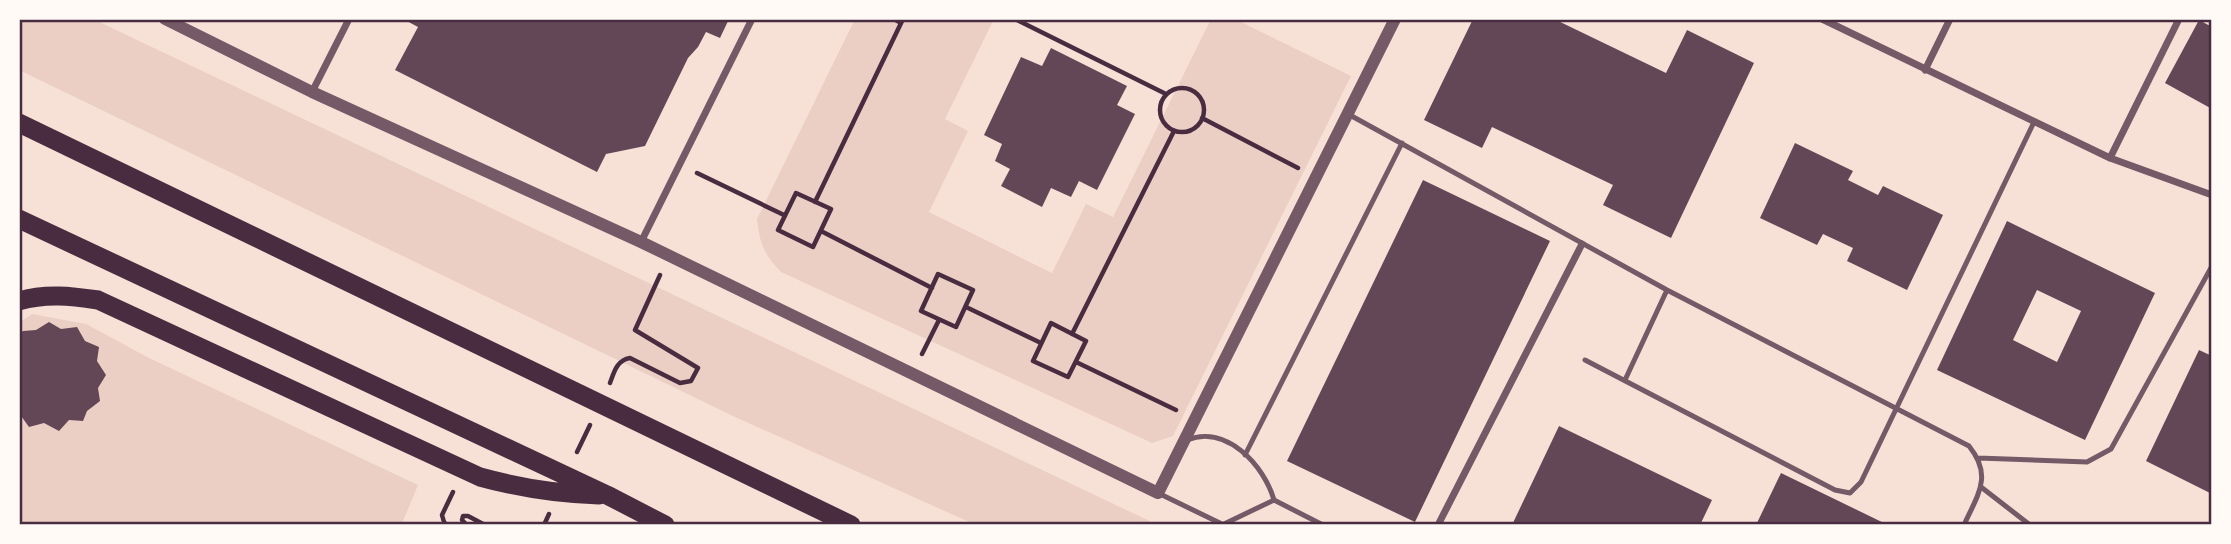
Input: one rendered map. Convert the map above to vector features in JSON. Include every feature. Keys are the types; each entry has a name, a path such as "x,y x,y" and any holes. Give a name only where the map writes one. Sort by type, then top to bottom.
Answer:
{"highway":[{"path":"19,123 854,525"},
{"path":"19,219 607,495 665,525"},
{"path":"19,301 64,295 97,300 480,477 521,488 564,494 607,495"}],"street":[{"path":"165,19 312,92 641,242 1158,492 1395,19"},
{"path":"312,92 349,19"},
{"path":"641,242 752,19"},
{"path":"1822,19 2110,158 2212,195"},
{"path":"1925,69 1950,19"},
{"path":"2110,158 2179,19"},
{"path":"1438,525 1582,244"}],"lane":[{"path":"1348,114 1667,290 1969,446 1978,458 1983,472 1981,487 1964,525"},
{"path":"1585,360 1842,493 1850,493 1857,489 1897,409 2034,122"},
{"path":"1245,455 1402,144"},
{"path":"1978,458 2087,462 2111,449 2212,266"},
{"path":"1625,380 1667,290"},
{"path":"1184,441 1199,435 1213,436 1245,455 1255,462 1268,481 1273,500 1323,525"},
{"path":"1981,487 2030,525"},
{"path":"1158,492 1224,525 1273,500"}],"path":[{"path":"816,202 902,21 894,19"},
{"path":"1015,19 1166,94"},
{"path":"1179,88 1194,92 1202,103 1202,118 1194,129 1188,132 1174,131 1168,128 1160,115 1161,101 1166,94 1179,88"},
{"path":"1202,118 1316,178"},
{"path":"1072,334 1174,131"},
{"path":"680,165 784,215"},
{"path":"796,192 831,209 813,247 778,230 784,215 796,192"},
{"path":"821,231 932,288"},
{"path":"607,388 619,363 630,358 680,383 691,381 698,368 635,330 669,256"},
{"path":"938,274 973,290 956,327 920,311 932,288 938,274"},
{"path":"966,307 1041,343"},
{"path":"913,373 939,320"},
{"path":"1051,323 1086,341 1068,377 1033,361 1041,343 1051,323"},
{"path":"1076,362 1194,419"},
{"path":"573,462 596,412"},
{"path":"544,525 550,512"},
{"path":"467,525 462,520 463,516 485,525"},
{"path":"439,525 442,519"}],"shaded area":[{"path":"19,19 93,19 1158,525 976,525 735,417 19,70"},
{"path":"855,19 994,19 945,119 968,131 929,212 1052,273 1086,204 1113,217 1211,19 1235,19 1351,76 1173,436 1152,443 781,272 770,259 761,242 757,219"},
{"path":"32,314 86,324 149,358 418,485 403,521 409,525 19,525 19,323"}],"building":[{"path":"403,19 729,19 720,38 706,32 688,58 645,146 606,154 597,172 395,70 418,27"},
{"path":"1473,19 1554,19 1666,73 1687,30 1754,63 1671,238 1603,205 1613,185 1492,127 1482,148 1424,120"},
{"path":"2199,20 2212,27 2212,109 2165,83"},
{"path":"1051,48 1127,86 1117,105 1135,114 1097,190 1079,181 1071,197 1051,188 1042,207 1001,186 1010,169 995,161 1002,144 984,135 1021,57 1042,66"},
{"path":"1795,143 1853,171 1848,180 1878,195 1883,186 1943,215 1907,290 1847,261 1853,248 1823,234 1817,245 1760,218"},
{"path":"1423,180 1550,241 1415,522 1287,461"},
{"path":"2007,221 2155,293 2085,440 1937,370","holes":["2037,290 2081,311 2057,362 2013,340"]},
{"path":"49,322 61,329 77,327 85,341 99,347 97,361 106,375 98,388 100,401 87,411 83,421 69,420 59,431 44,423 29,427 19,413 19,334 36,330"},
{"path":"2199,350 2212,356 2212,494 2146,461"},
{"path":"1559,426 1712,500 1700,525 1512,525"},
{"path":"1781,473 1888,525 1756,525"}]}
